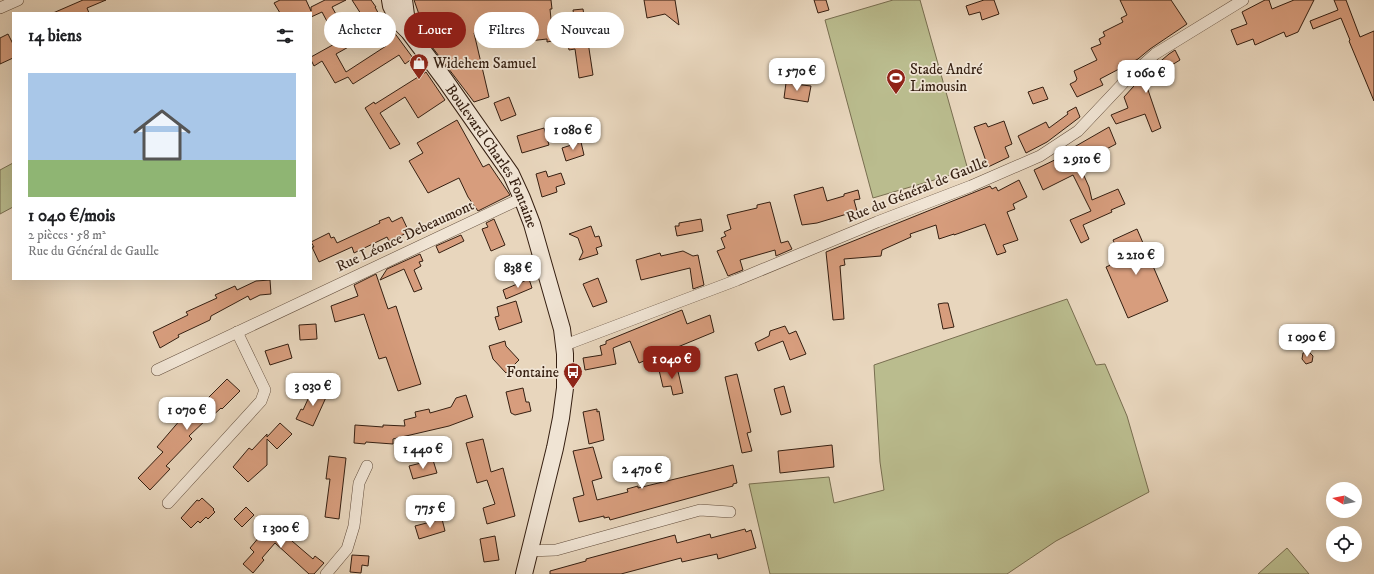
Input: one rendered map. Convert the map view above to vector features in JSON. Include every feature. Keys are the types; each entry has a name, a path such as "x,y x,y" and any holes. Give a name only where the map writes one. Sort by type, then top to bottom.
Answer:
{"street":[{"path":"0,8 18,0"},
{"name":"Boulevard Charles Fontaine","path":"390,0 391,6 399,22 404,28"},
{"path":"404,0 406,12"},
{"name":"Rue du Général de Gaulle","path":"565,345 737,280 877,222 976,184 1040,156 1078,131 1127,79 1155,54 1243,0"},
{"name":"Boulevard Charles Fontaine","path":"420,48 445,80 511,174 532,224 562,329 565,345 565,388 561,418 555,448 528,551 524,574"},
{"name":"Rue Léonce Debeaumont","path":"157,370 522,198"},
{"path":"168,503 262,402 265,390 236,332"},
{"path":"326,574 347,550 354,526 359,483 367,466"},
{"path":"528,551 556,550 700,510 730,512"}],"green space":[{"name":"Stade André Limousin","path":"893,0 920,0 968,170 873,198 825,20"},
{"path":"12,164 12,208 0,214 0,170"},
{"path":"1067,299 1096,365 1105,364 1127,416 1149,492 1056,541 1007,574 770,574 749,484 829,477 834,503 884,490 880,462 874,365"},
{"path":"1287,548 1309,574 1258,574"}],"building":[{"path":"83,0 106,0 87,8 89,12 55,12"},
{"path":"280,0 306,0 311,11 311,7 325,0 346,0 332,7 335,12 324,12 324,16 322,12 312,17 312,12 279,12 274,3"},
{"path":"352,0 371,0 378,12 360,12"},
{"path":"414,0 551,0 552,9 550,9 550,12 547,12 547,39 539,40 539,12 474,12 474,48 478,48 489,97 474,102 433,48 466,48 466,12 418,12"},
{"path":"644,0 675,0 679,25 665,14 647,18"},
{"path":"814,0 826,0 829,10 818,13"},
{"path":"984,0 994,0 999,14 982,20 980,12 969,15 966,6"},
{"path":"1120,0 1171,0 1187,24 1138,59 1100,79 1103,85 1077,97 1070,84 1077,79 1074,71 1097,60 1091,48 1101,44 1099,39 1105,36 1103,32 1123,22 1121,18 1127,15"},
{"path":"1265,0 1269,0 1272,9 1294,0 1314,0 1298,32 1286,37 1284,32 1255,45 1253,39 1237,45 1231,30 1247,24 1242,12"},
{"path":"1334,0 1346,0 1360,37 1374,31 1374,101 1341,18 1313,29 1310,21 1338,10"},
{"path":"583,9 583,12 573,12 573,10"},
{"path":"8,34 12,42 12,58 0,64 0,38"},
{"path":"396,35 404,48 406,48 413,58 405,64 399,55 353,84 348,77 335,83 322,61 314,66 312,56 327,48 347,48 336,54 346,72 383,48 396,48"},
{"path":"569,48 589,48 593,75 579,78 575,49 569,50"},
{"path":"1175,50 1180,60 1167,68 1171,76 1147,87 1161,128 1152,132 1145,114 1116,124 1111,115 1128,108 1124,97 1143,76"},
{"path":"426,72 445,100 418,118 405,97 380,113 400,144 390,149 365,108 374,102 375,104"},
{"path":"786,83 811,86 808,102 784,98"},
{"path":"1043,87 1048,99 1033,104 1028,92"},
{"path":"509,97 516,115 501,121 494,103"},
{"path":"1076,107 1080,117 1047,142 1026,153 1018,136 1046,122 1049,128 1068,114 1067,112"},
{"path":"457,120 483,167 489,164 510,195 478,211 468,197 459,178 428,193 409,161 423,153 417,143"},
{"path":"1004,121 1012,144 1005,147 1009,157 988,167 974,127 986,123 988,127"},
{"path":"1109,127 1116,144 1097,154 1095,149 1077,160 1089,187 1092,200 1118,189 1125,204 1111,210 1112,212 1083,225 1089,239 1081,243 1070,220 1091,211 1073,175 1043,190 1034,170 1063,156 1062,154"},
{"path":"544,128 549,145 522,153 517,136"},
{"path":"581,142 584,155 566,161 562,148"},
{"path":"546,171 548,177 561,173 565,184 556,187 557,192 542,197 536,174"},
{"path":"1019,180 1027,197 1013,204 1015,209 1007,212 1018,240 1003,245 1006,252 997,255 985,224 939,239 936,225 910,234 911,237 882,250 881,256 844,259 845,265 840,266 844,319 833,320 826,252 990,186 992,189 996,187 998,191"},
{"path":"823,187 827,201 858,190 860,199 854,200 857,211 817,223 802,225 794,195"},
{"path":"770,202 781,243 788,241 792,249 776,256 775,250 740,260 743,270 728,276 717,251 725,248 721,238 726,236 724,232 731,229 727,215 757,208 757,205"},
{"path":"389,217 392,222 402,217 409,232 389,241 387,237 354,253 352,247 319,262 312,247 314,247 312,242 329,233 331,238 334,237 337,243 380,223 379,221"},
{"path":"494,219 505,245 491,251 482,229 488,227 486,223"},
{"path":"701,219 703,231 677,236 675,226 679,226 679,223"},
{"path":"591,226 595,237 599,236 602,246 596,248 598,254 579,260 583,252 578,238 569,234"},
{"path":"1137,229 1168,301 1128,318 1106,267 1122,260 1113,240"},
{"path":"461,235 464,241 439,253 436,246"},
{"path":"683,251 693,256 698,255 704,285 693,289 690,268 641,280 636,260 660,253 661,256"},
{"path":"420,254 423,261 419,262 421,266 414,270 422,289 414,292 404,269 380,280 387,269"},
{"path":"376,274 388,309 396,306 421,384 398,391 386,357 379,359 364,314 335,322 331,306 358,296 354,285"},
{"path":"598,278 607,302 593,307 583,284"},
{"path":"529,279 532,288 506,299 503,290"},
{"path":"270,280 271,294 260,295 250,300 248,296 211,316 210,320 178,335 179,337 160,348 153,332 188,315 186,312 217,298 215,295 235,286 237,290 256,281"},
{"path":"516,301 522,322 499,330 495,317 499,316 497,307"},
{"path":"948,303 954,327 943,329 938,304"},
{"path":"682,310 687,324 710,315 714,332 639,363 630,341 613,348 616,364 585,370 583,358 602,355 600,346 606,344 606,341"},
{"path":"316,324 317,339 300,340 299,325"},
{"path":"785,326 789,334 796,331 806,354 790,360 783,341 758,351 755,343 769,336 770,331"},
{"path":"505,341 506,346 519,360 506,373 493,359 489,346"},
{"path":"288,344 292,358 270,365 265,351"},
{"path":"1309,352 1313,356 1312,362 1306,364 1302,359 1303,353"},
{"path":"677,367 683,393 673,395 671,386 663,387 659,370"},
{"path":"737,374 751,432 747,433 752,451 742,453 725,377"},
{"path":"227,379 240,391 222,409 221,408 209,419 208,418 189,436 192,439 166,466 170,469 150,490 138,478 163,452 157,447 187,412 184,408 191,401 197,406 203,399 205,401"},
{"path":"314,386 328,393 313,426 296,419 301,409 303,410"},
{"path":"784,386 791,412 781,415 774,389"},
{"path":"523,388 526,402 529,402 531,411 515,415 511,413 506,392"},
{"path":"466,395 473,417 449,426 393,439 393,444 366,442 365,444 354,443 355,425 383,427 383,425 405,426 404,420 416,417 415,412 429,409 430,413 451,407 456,398"},
{"path":"597,409 597,412 599,411 604,440 589,444 583,412"},
{"path":"280,423 292,434 277,449 267,439 267,465 248,482 233,467 249,448 252,450"},
{"path":"483,439 491,472 503,468 515,516 487,524 483,508 495,504 487,480 477,483 466,443"},
{"path":"832,445 834,467 780,473 778,451"},
{"path":"593,447 602,478 592,481 597,500 628,492 627,489 638,486 638,488 733,465 737,483 733,484 733,486 610,520 609,517 604,518 604,516 579,522 573,498 584,495 573,451"},
{"path":"329,456 346,458 339,519 325,517 330,479 326,479"},
{"path":"433,460 437,473 413,479 409,466"},
{"path":"202,498 214,509 213,510 215,512 208,519 206,517 200,523 198,521 191,528 181,518 197,500 199,501"},
{"path":"246,507 254,515 242,527 234,519"},
{"path":"275,518 292,532 289,536 293,539 292,541 313,559 315,556 324,563 314,574 309,574 275,543 262,558 264,560 253,573 243,564 254,552 250,548"},
{"path":"442,519 445,531 419,539 415,526"},
{"path":"745,529 746,532 751,530 756,548 718,559 717,554 682,562 681,558 621,574 550,574 550,571 586,561 586,559 675,535 677,543 710,534 711,538"},
{"path":"495,536 499,560 484,562 480,539"},
{"path":"352,555 369,556 368,566 362,565 361,573 350,572"}],"place":[{"name":"Widehem Samuel","path":"419,80"},
{"name":"Stade André Limousin","path":"896,95"},
{"name":"Fontaine","path":"573,389"}]}
